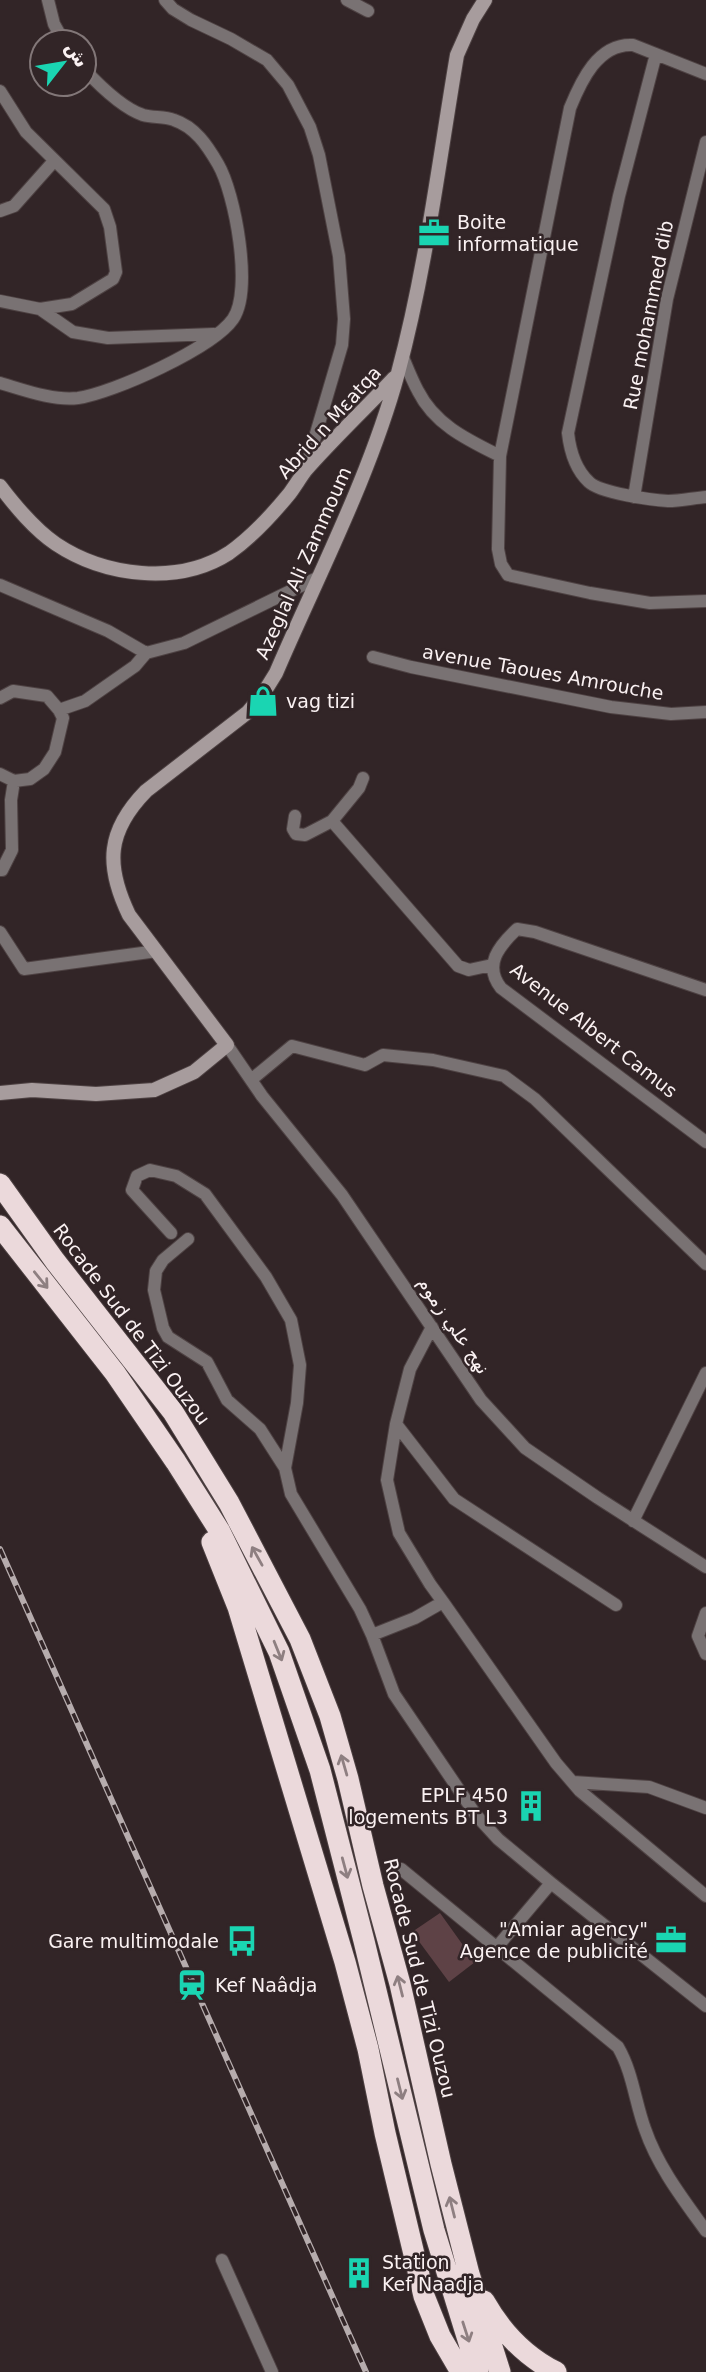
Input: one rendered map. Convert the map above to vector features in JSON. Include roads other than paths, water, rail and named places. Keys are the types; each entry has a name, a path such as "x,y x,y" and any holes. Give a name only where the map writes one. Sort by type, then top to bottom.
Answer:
{"highway":[{"name":"Rocade Sud de Tizi Ouzou","path":"0,1184 55,1261 173,1412 229,1503 300,1639 330,1716 348,1779 469,2274 500,2372"},
{"path":"0,1226 115,1373 176,1462 219,1530 279,1652 320,1770 365,1941 434,2230 478,2372"},
{"path":"176,1462 238,1607 345,1962 368,2049 424,2296 440,2336 461,2372"},
{"path":"469,2274 491,2314 508,2335 541,2365 556,2372"}],"main road":[{"name":"Abrid n Mɛatqa","path":"0,486 28,520 56,544 89,561 123,571 160,573 194,568 226,554 253,534 290,493 304,472 398,375 415,301 457,55 485,0"},
{"name":"Azeglal Ali Zammoum","path":"228,1045 130,915 118,892 113,869 113,849 119,827 132,806 146,791 248,712 276,673 359,486 398,375"},
{"path":"0,1093 32,1090 96,1094 154,1090 194,1072 228,1045"}],"street":[{"path":"48,0 56,28"},
{"path":"165,0 173,9 191,20 267,60 288,85 310,127 319,155 339,256 344,319 342,345 304,472"},
{"path":"347,0 368,10"},
{"path":"706,74 633,45 623,44 613,48 594,63 582,78 570,108 500,456 498,549 501,564 508,575 650,603 706,601"},
{"path":"656,54 619,196 568,433 570,450 576,465 590,484 634,497 670,501 706,497"},
{"path":"0,383 34,393 76,398 110,390 156,371 218,334 234,318 242,290 241,256 233,210 219,166 197,132 173,119 142,114 98,84"},
{"path":"0,91 26,132 104,209 110,227 116,272 113,279 72,304 40,309 0,301"},
{"name":"Rue mohammed dib","path":"634,497 667,299 706,142"},
{"path":"0,211 15,206 54,161"},
{"path":"40,309 73,332 108,338 218,334"},
{"path":"402,355 418,393 443,424 460,436 500,456"},
{"path":"59,710 85,701 135,666 146,653 184,643 317,578"},
{"path":"0,585 108,632 146,653"},
{"name":"avenue Taoues Amrouche","path":"373,657 611,707 671,715 706,712"},
{"path":"0,698 13,691 47,696 63,718 55,752 44,769 30,779 14,781 0,774"},
{"path":"295,816 293,829 300,835 332,821 359,788 363,778"},
{"path":"0,870 12,850 11,800 14,781"},
{"path":"332,821 458,966 469,971 492,965"},
{"name":"Avenue Albert Camus","path":"706,990 536,932 517,929 506,939 492,965 494,979 501,988 706,1142"},
{"path":"0,932 24,969 157,951"},
{"name":"نهج علي زموم","path":"228,1045 251,1080 342,1195 481,1400 525,1448 706,1567"},
{"path":"251,1080 292,1046 365,1065 383,1055 433,1060 504,1076 535,1099 706,1264"},
{"path":"171,1233 132,1190 137,1176 150,1170 176,1176 205,1194 266,1277 292,1320 300,1365 297,1403 285,1468"},
{"path":"188,1239 163,1260 156,1271 154,1290 163,1328 168,1337 207,1362 227,1400 260,1429 285,1468 291,1494 360,1609 394,1693 476,1815 498,1839 705,2006"},
{"path":"432,1327 410,1369 396,1424 387,1480 399,1533 443,1602 556,1763 580,1791 706,1896"},
{"path":"633,1521 706,1373"},
{"path":"396,1424 454,1499 616,1605"},
{"path":"372,1635 415,1618 443,1602"},
{"path":"706,1613 698,1636 706,1654"},
{"path":"573,1782 649,1787 706,1808"},
{"path":"401,1869 618,2048 627,2063 645,2129 654,2151 674,2186 706,2231"},
{"path":"497,1947 551,1883"},
{"path":"222,2260 272,2372"}],"railway":[{"path":"0,1549 366,2372"}],"place":[{"name":"Boite informatique","path":"434,233"},
{"name":"vag tizi","path":"263,701"},
{"name":"EPLF 450 logements BT L3","path":"531,1806"},
{"name":"\"Amiar agency\" Agence de publicité","path":"671,1940"},
{"name":"Gare multimodale","path":"242,1941"},
{"name":"Kef Naâdja","path":"192,1985"},
{"name":"Station Kef Naadja","path":"359,2273"}]}
